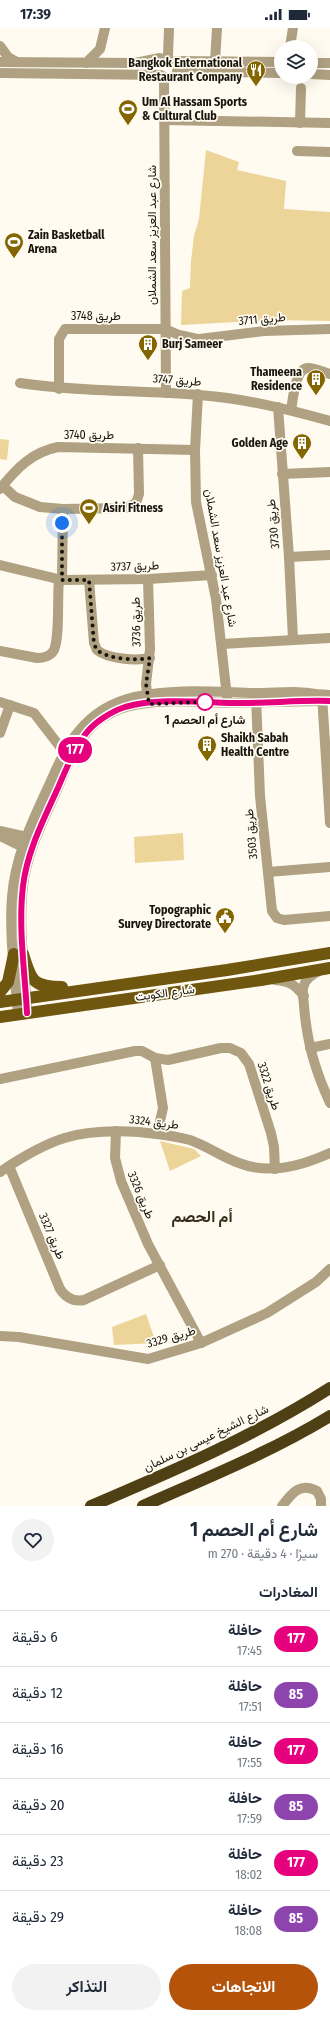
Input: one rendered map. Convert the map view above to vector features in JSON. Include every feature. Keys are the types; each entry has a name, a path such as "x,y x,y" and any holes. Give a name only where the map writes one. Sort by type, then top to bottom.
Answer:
{"highway":[{"name":"شارع الشيخ عيسى بن سلمان","path":"91,1506 190,1463 270,1422 330,1388"},
{"path":"143,1506 229,1468 307,1430 330,1416"}],"main road":[{"name":"شارع الكويت","path":"0,1002 227,970 330,952"},
{"path":"18,954 36,983 42,986 81,990"},
{"path":"0,992 8,982 18,954"},
{"name":"شارع الكويت","path":"0,1017 261,980 328,968"}],"street":[{"path":"86,63 92,59 100,49 105,28"},
{"path":"0,73 171,77 169,28"},
{"path":"215,62 216,28"},
{"path":"291,40 293,28"},
{"path":"0,46 5,54 16,62"},
{"path":"0,62 274,62"},
{"path":"171,62 274,72"},
{"name":"شارع عبد العزيز سعد الشملان","path":"166,393 165,120 163,76 156,67 171,62"},
{"path":"318,63 330,63"},
{"path":"318,74 330,74"},
{"path":"300,123 301,88"},
{"path":"165,120 330,123"},
{"path":"297,151 330,152"},
{"name":"طريق 3748","path":"59,389 58,339 65,329 166,329"},
{"name":"طريق 3711","path":"166,329 179,335 197,339"},
{"name":"طريق 3711","path":"166,342 264,331 330,329"},
{"path":"292,410 298,377 302,371 308,368 330,374"},
{"name":"طريق 3747","path":"20,383 59,389 198,394 278,407 330,420"},
{"name":"شارع عبد العزيز سعد الشملان","path":"198,394 194,450 196,502 212,574 222,644 228,702"},
{"name":"طريق 3730","path":"278,407 289,557 293,639"},
{"name":"طريق 3740","path":"1,488 29,459 48,449 58,447 194,450"},
{"path":"1,488 20,500 40,507 62,509 122,509 133,505 139,494 138,448"},
{"path":"282,474 330,472"},
{"path":"0,651 37,658 44,657 51,653 56,637 61,580 62,509"},
{"path":"289,557 330,555"},
{"name":"طريق 3737","path":"0,566 61,580 148,579 212,574"},
{"name":"طريق 3736","path":"89,580 94,644 97,650 103,654 125,659 150,658 148,579"},
{"path":"222,644 330,638"},
{"path":"148,699 147,674 150,658"},
{"path":"30,837 84,735 93,726 113,712 148,699 176,692 227,691 256,698"},
{"path":"22,1014 18,954 27,849 30,837 64,752 79,731 98,713 122,701 148,699 176,702 228,702 295,692 326,698 330,823"},
{"name":"طريق 3503","path":"256,698 260,796 272,911 276,918 284,920 330,916"},
{"path":"0,733 5,703 34,713 64,752"},
{"path":"0,830 30,837"},
{"path":"0,836 27,849"},
{"path":"268,872 330,867"},
{"path":"328,968 308,979 303,987 310,1048 317,1074 330,1103"},
{"path":"261,980 291,982 304,996"},
{"path":"310,1048 330,1044"},
{"name":"طريق 3322","path":"0,1079 135,1051 145,1052 155,1058 168,1060 221,1048 230,1048 241,1053 249,1064 271,1133 274,1147 275,1169"},
{"path":"155,1058 163,1108 157,1134"},
{"name":"طريق 3324","path":"0,1172 40,1146 65,1136 100,1131 172,1135 192,1141 250,1167 262,1169 297,1166 330,1153"},
{"name":"طريق 3326","path":"116,1131 115,1158 118,1173 148,1244 201,1343"},
{"name":"طريق 3327","path":"9,1166 60,1289 65,1296 74,1300 84,1300 160,1265"},
{"name":"طريق 3329","path":"0,1336 19,1337 148,1359 201,1343 267,1313 290,1300 330,1270"},
{"path":"307,1430 330,1422"},
{"path":"282,1506 294,1491 306,1487 317,1491 321,1499 321,1506"}],"shaded area":[{"path":"206,150 239,162 237,170 286,181 284,209 330,212 330,321 276,320 181,325 182,291 190,288 191,261 194,236 199,219"},
{"path":"0,439 9,440 7,460 0,459"},
{"path":"183,833 184,860 135,863 134,837"},
{"path":"160,1141 194,1149 201,1156 170,1171"},
{"path":"146,1314 156,1343 114,1345 112,1327"}],"bus line":[{"name":"177","path":"27,1013 22,910 25,874 35,839 71,758 84,735 102,718 113,712 137,705 176,702 244,703 330,701"}],"place":[{"name":"Bangkok Enternational Restaurant Company","path":"256,87"},
{"name":"Um Al Hassam Sports & Cultural Club","path":"128,126"},
{"name":"Zain Basketball Arena","path":"14,259"},
{"name":"Burj Sameer","path":"148,361"},
{"name":"Thameena Residence","path":"316,396"},
{"name":"Golden Age","path":"302,460"},
{"name":"Asiri Fitness","path":"89,525"},
{"name":"شارع أم الحصم 1","path":"205,702"},
{"name":"Shaikh Sabah Health Centre","path":"207,762"},
{"name":"Topographic Survey Directorate","path":"225,934"}],"district":[{"name":"أم الحصم","path":"202,1216"}],"route":[{"path":"62,523 62,580 89,580 94,644 97,650 103,654 125,659 141,660 150,658 146,684 149,704 205,702"}]}
